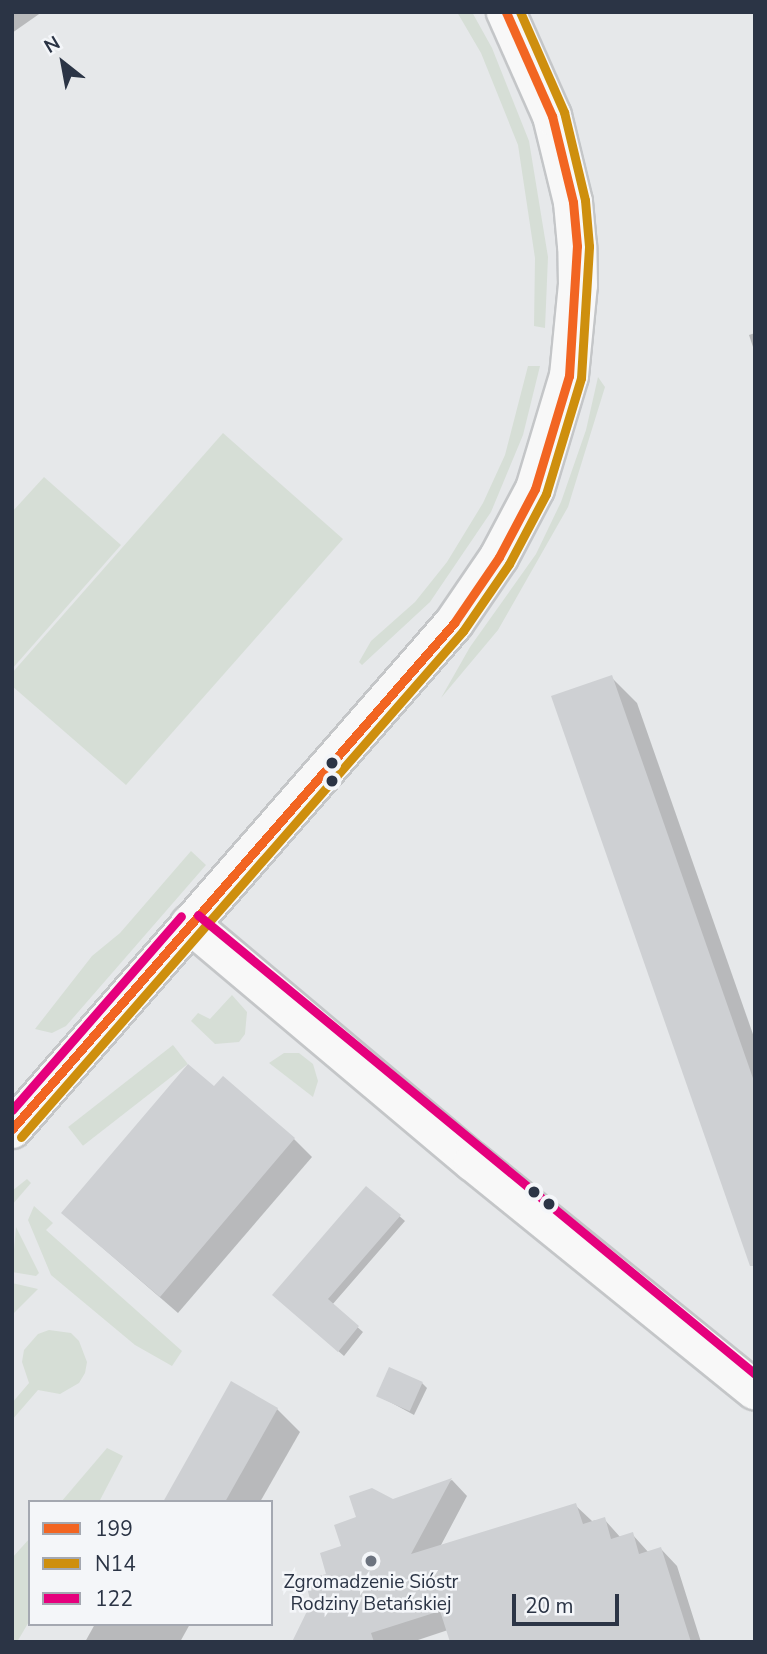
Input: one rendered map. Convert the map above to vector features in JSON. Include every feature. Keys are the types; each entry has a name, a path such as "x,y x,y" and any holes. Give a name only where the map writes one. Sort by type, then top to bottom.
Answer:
{"street":[{"path":"12,1129 454,623 499,557 535,489 569,376 578,285 577,246 573,202 552,116 506,12"},
{"path":"190,924 472,1162 755,1390"}],"shaded area":[{"path":"457,12 472,12 492,48 529,141 548,257 545,328 534,326 535,258 518,145 481,53"},
{"path":"528,366 540,366 523,435 491,512 430,602 362,665 359,662 371,641 415,602 447,562 483,503 505,455"},
{"path":"598,377 605,387 568,507 498,630 441,698 470,647 536,554 561,502 586,430"},
{"path":"223,433 343,539 126,785 12,686 12,673"},
{"path":"44,477 121,545 12,669 12,512"},
{"path":"191,851 206,865 66,1026 52,1033 35,1029 92,956 120,933"},
{"path":"232,995 247,1012 245,1034 239,1042 215,1044 191,1021 198,1013 210,1019"},
{"path":"173,1045 188,1064 83,1146 68,1127"},
{"path":"284,1053 299,1053 313,1064 318,1081 313,1097 269,1063"},
{"path":"27,1179 31,1183 12,1205 12,1191"},
{"path":"34,1206 53,1223 46,1230 182,1351 172,1366 135,1345 51,1275 28,1220"},
{"path":"16,1227 39,1273 36,1276 12,1272"},
{"path":"12,1283 38,1289 12,1315"},
{"path":"49,1330 71,1333 79,1341 87,1362 85,1373 79,1383 60,1394 38,1390 12,1420 12,1403 29,1383 22,1362 24,1350 38,1334"},
{"path":"107,1448 123,1456 100,1500 63,1500"},
{"path":"28,1540 28,1623 17,1642 12,1642 12,1558"}],"building":[{"path":"612,675 755,1084 755,1266 750,1266 551,696"},
{"path":"188,1064 214,1086 223,1076 295,1138 160,1297 61,1213"},
{"path":"366,1186 401,1215 328,1299 359,1326 338,1352 272,1295"},
{"path":"389,1367 423,1382 410,1411 376,1396"},
{"path":"231,1381 278,1408 226,1500 164,1500"},
{"path":"452,1478 411,1554 576,1503 583,1524 605,1517 611,1539 633,1532 639,1554 661,1547 691,1642 450,1642 440,1611 371,1633 374,1642 292,1642 311,1603 305,1580 326,1574 320,1553 341,1546 334,1525 356,1517 349,1496 372,1488 393,1499"}],"transit line":[{"name":"199","path":"12,1129 454,623 499,557 535,489 569,376 577,246 573,202 552,116 506,12"},
{"name":"N14","path":"21,1137 463,631 509,564 546,494 581,378 589,246 585,200 564,112 520,12"},
{"name":"122","path":"198,915 755,1374"},
{"name":"122","path":"12,1110 181,916"}],"place":[{"name":"Zgromadzenie Sióstr Rodziny Betańskiej","path":"371,1561"}]}
